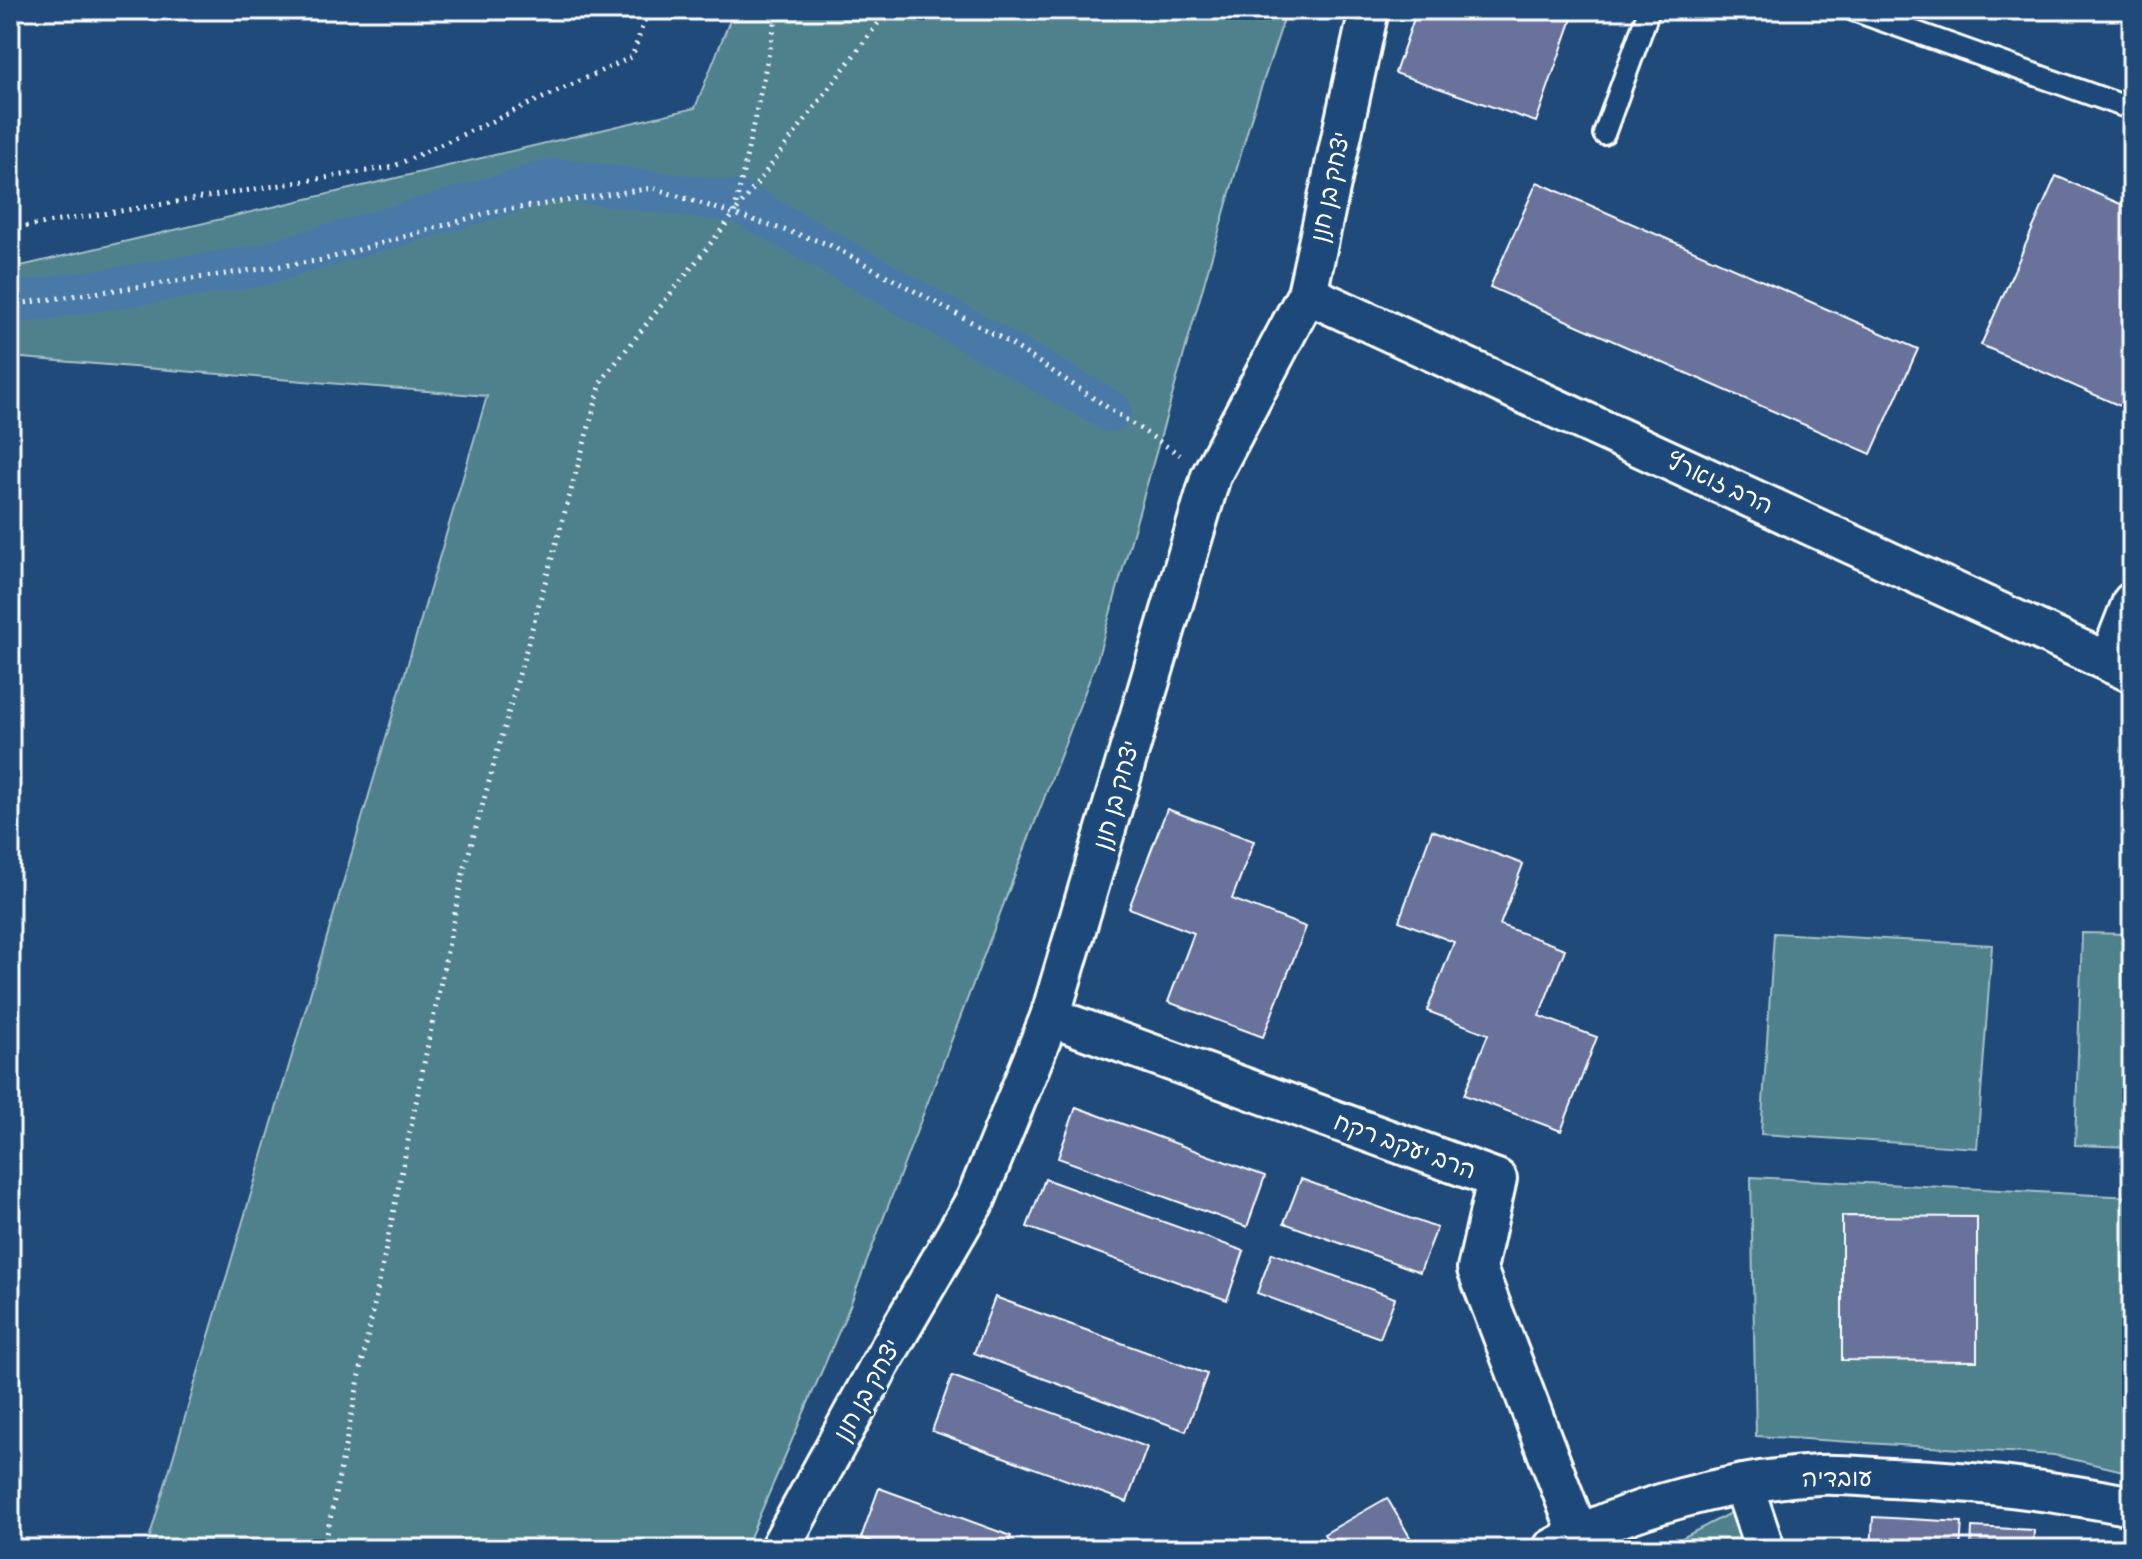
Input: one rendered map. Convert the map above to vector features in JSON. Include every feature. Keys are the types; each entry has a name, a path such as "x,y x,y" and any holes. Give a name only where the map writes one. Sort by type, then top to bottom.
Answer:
{"street":[{"name":"יצחק בן חנן","path":"779,1549 976,1199 1050,1017 1211,476 1307,294 1369,10"},
{"name":"הרב זוארץ","path":"1307,294 2121,667"},
{"path":"2121,667 2132,602"},
{"name":"הרב יעקב רקח","path":"1050,1017 1497,1179 1477,1269 1565,1541"},
{"name":"עובדיה","path":"1565,1541 1655,1506 1743,1484 1819,1475 1946,1480 2066,1493 2132,1506"},
{"path":"1743,1484 1765,1549"}],"lane":[{"path":"1604,134 1649,10"},
{"path":"1853,10 2132,109"}],"path":[{"path":"10,229 392,167 632,57 648,10"},
{"path":"734,214 778,10"},
{"path":"324,1549 463,874 602,380 734,214 888,10"},
{"path":"10,305 323,260 491,212 653,188 828,244 1008,342 1211,476"}],"green space":[{"path":"734,10 1287,10 1252,115 1097,660 849,1308 745,1549 146,1549 487,396 10,357 10,264 21,266 695,108"},
{"path":"1774,933 1992,945 1977,1148 1761,1134"},
{"path":"2082,933 2132,934 2132,1147 2075,1145"},
{"path":"1751,1177 2132,1197 2132,1473 2054,1455 1756,1436"},
{"path":"1734,1511 1745,1549 1661,1549"}],"building":[{"path":"1417,10 1575,10 1536,122 1395,73"},
{"path":"2056,176 2132,209 2132,399 2127,409 1981,345"},
{"path":"1537,182 1918,349 1871,454 1490,287"},
{"path":"1167,809 1254,841 1232,899 1306,927 1263,1037 1168,1002 1194,933 1129,908"},
{"path":"1432,830 1523,864 1500,925 1565,949 1539,1016 1597,1037 1561,1131 1464,1095 1488,1034 1427,1011 1454,942 1399,921"},
{"path":"1076,1107 1265,1176 1247,1227 1058,1158"},
{"path":"1045,1179 1244,1251 1227,1300 1027,1227"},
{"path":"1301,1179 1437,1228 1420,1272 1284,1223"},
{"path":"1842,1216 1977,1217 1977,1361 1842,1360"},
{"path":"1272,1253 1395,1298 1380,1338 1257,1293"},
{"path":"995,1297 1207,1374 1186,1431 974,1353"},
{"path":"952,1376 1147,1447 1127,1502 932,1431"},
{"path":"879,1488 1011,1536 1006,1549 892,1549 861,1538"},
{"path":"1387,1498 1417,1549 1333,1549 1324,1534"},
{"path":"1873,1517 1962,1522 1960,1549 1871,1549"},
{"path":"1972,1527 2034,1530 2033,1549 1971,1549"}],"waterway":[{"path":"10,304 258,266 557,179 742,203 1111,411"}]}
